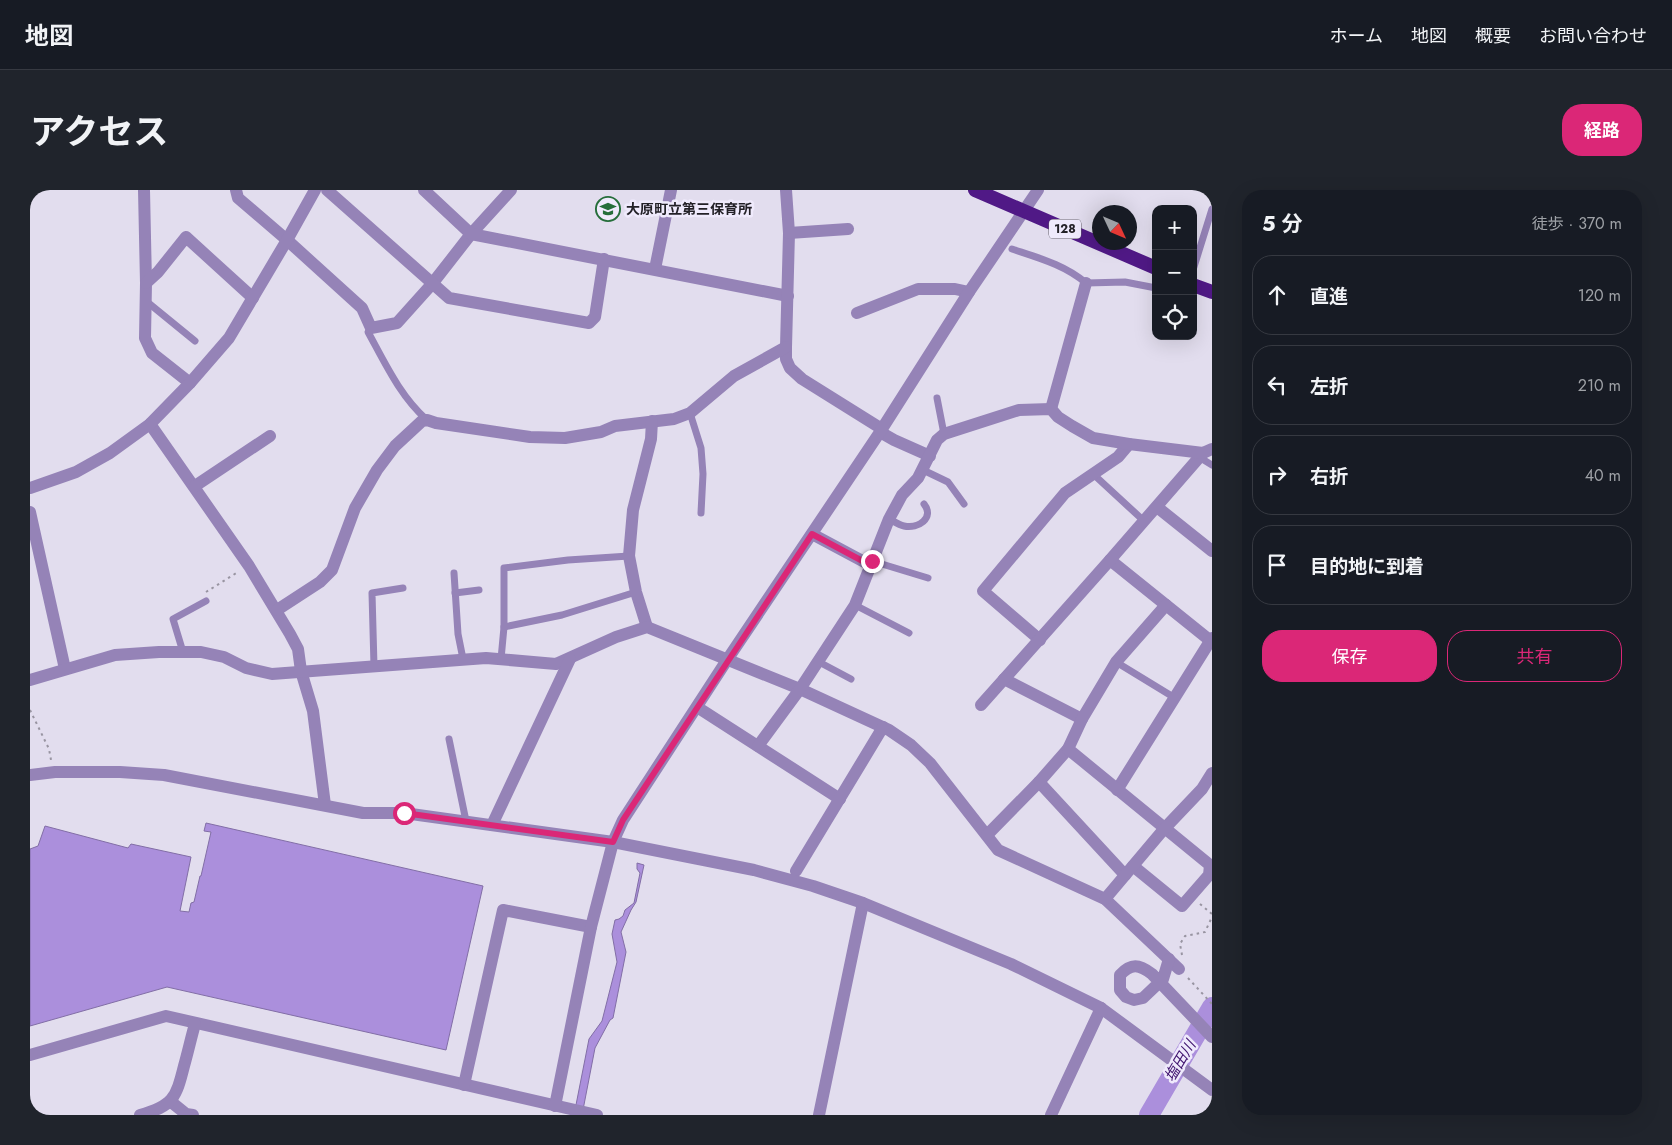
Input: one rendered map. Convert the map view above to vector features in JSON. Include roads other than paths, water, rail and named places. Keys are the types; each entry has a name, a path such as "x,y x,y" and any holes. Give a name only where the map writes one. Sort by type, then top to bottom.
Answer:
{"highway":[{"name":"128","path":"975,190 1152,266"},
{"path":"1197,286 1212,292"}],"street":[{"path":"144,190 145,338 152,353 190,383"},
{"path":"235,190 238,198 362,308 371,328 398,324 471,234 512,190"},
{"path":"30,488 76,472 110,453 150,424 190,383 229,338 315,190"},
{"path":"327,190 449,298 589,324 595,317 604,259"},
{"path":"424,190 471,234 788,296"},
{"path":"655,269 671,190"},
{"path":"786,190 789,233 786,359 790,368 802,379 894,440 930,456"},
{"path":"554,1110 591,927 613,842 623,820 727,660 881,430 969,292 1038,190"},
{"path":"789,233 848,229"},
{"path":"146,283 158,272 186,237 253,298"},
{"path":"1051,409 1086,283"},
{"path":"857,313 918,289 955,289 969,292"},
{"path":"277,610 320,582 332,570 355,508 377,470 395,446 422,422 427,420 530,437 565,438 601,432 615,426 674,419 690,413 734,376 786,347"},
{"path":"758,746 819,662 855,605 889,519 902,495 923,470 937,440 944,434 1019,410 1051,409"},
{"path":"1051,409 1058,417 1093,438 1205,453"},
{"path":"647,627 636,592 629,556 633,510 651,439 652,421"},
{"path":"150,424 249,566 277,610 298,649 301,671 313,711 325,805"},
{"path":"195,486 270,436"},
{"path":"1040,640 983,591 1065,493 1118,457 1129,444"},
{"path":"981,705 1205,453"},
{"path":"1157,507 1212,551"},
{"path":"30,512 36,569 66,669"},
{"path":"812,534 871,563"},
{"path":"1110,560 1211,640 1117,790"},
{"path":"986,835 1039,782 1068,749 1082,719 1116,662 1166,606"},
{"path":"30,680 115,656 183,652 201,652 224,657 246,668 272,674 463,659 501,659 556,664 616,637 647,627 800,689 883,727 911,745 930,764 998,850 1105,899 1179,969"},
{"path":"492,824 570,659"},
{"path":"1004,679 1082,719"},
{"path":"696,707 840,799"},
{"path":"796,871 883,727"},
{"path":"1039,782 1129,870 1182,906 1209,875 1210,865 1068,749"},
{"path":"30,775 55,772 120,772 164,775 363,813 404,813 492,824 613,842 754,870 813,886 863,904 1011,964 1101,1008 1212,1090"},
{"path":"1105,899 1164,829 1202,789 1212,773"},
{"path":"819,1115 863,904"},
{"path":"464,1085 503,910 591,927"},
{"path":"1168,959 1164,979 1144,998 1134,1000 1126,997 1120,990 1120,975 1126,968 1136,966 1144,968 1152,974 1212,1036"},
{"path":"1051,1115 1101,1008"},
{"path":"30,1056 166,1016 464,1085 554,1110 571,1109 597,1115"},
{"path":"140,1115 156,1110 170,1101 178,1092 195,1024"},
{"path":"170,1101 186,1114 193,1115"}],"lane":[{"path":"1197,257 1212,209"},
{"path":"1012,249 1057,264 1074,273 1086,283 1125,282 1152,287"},
{"path":"146,302 195,341"},
{"path":"371,328 368,332 400,389 416,410 427,420"},
{"path":"937,398 944,434"},
{"path":"690,413 701,448 703,474 701,513"},
{"path":"1205,453 1212,465"},
{"path":"923,470 948,482 964,504"},
{"path":"1092,473 1144,521"},
{"path":"889,519 905,526 914,526 923,522 928,516 928,509 924,504"},
{"path":"501,659 504,627 504,568 568,560 629,556"},
{"path":"871,563 928,578"},
{"path":"454,574 458,634 463,659"},
{"path":"374,666 372,593 403,588"},
{"path":"455,593 479,590"},
{"path":"504,627 562,615 636,592"},
{"path":"183,652 173,619 206,601"},
{"path":"855,605 909,633"},
{"path":"819,662 851,679"},
{"path":"1116,662 1175,698"},
{"path":"450,739 466,821"}],"waterway":[{"name":"塩田川","path":"1149,1115 1212,1007"}],"place":[{"name":"大原町立第三保育所","path":"608,209"}]}
